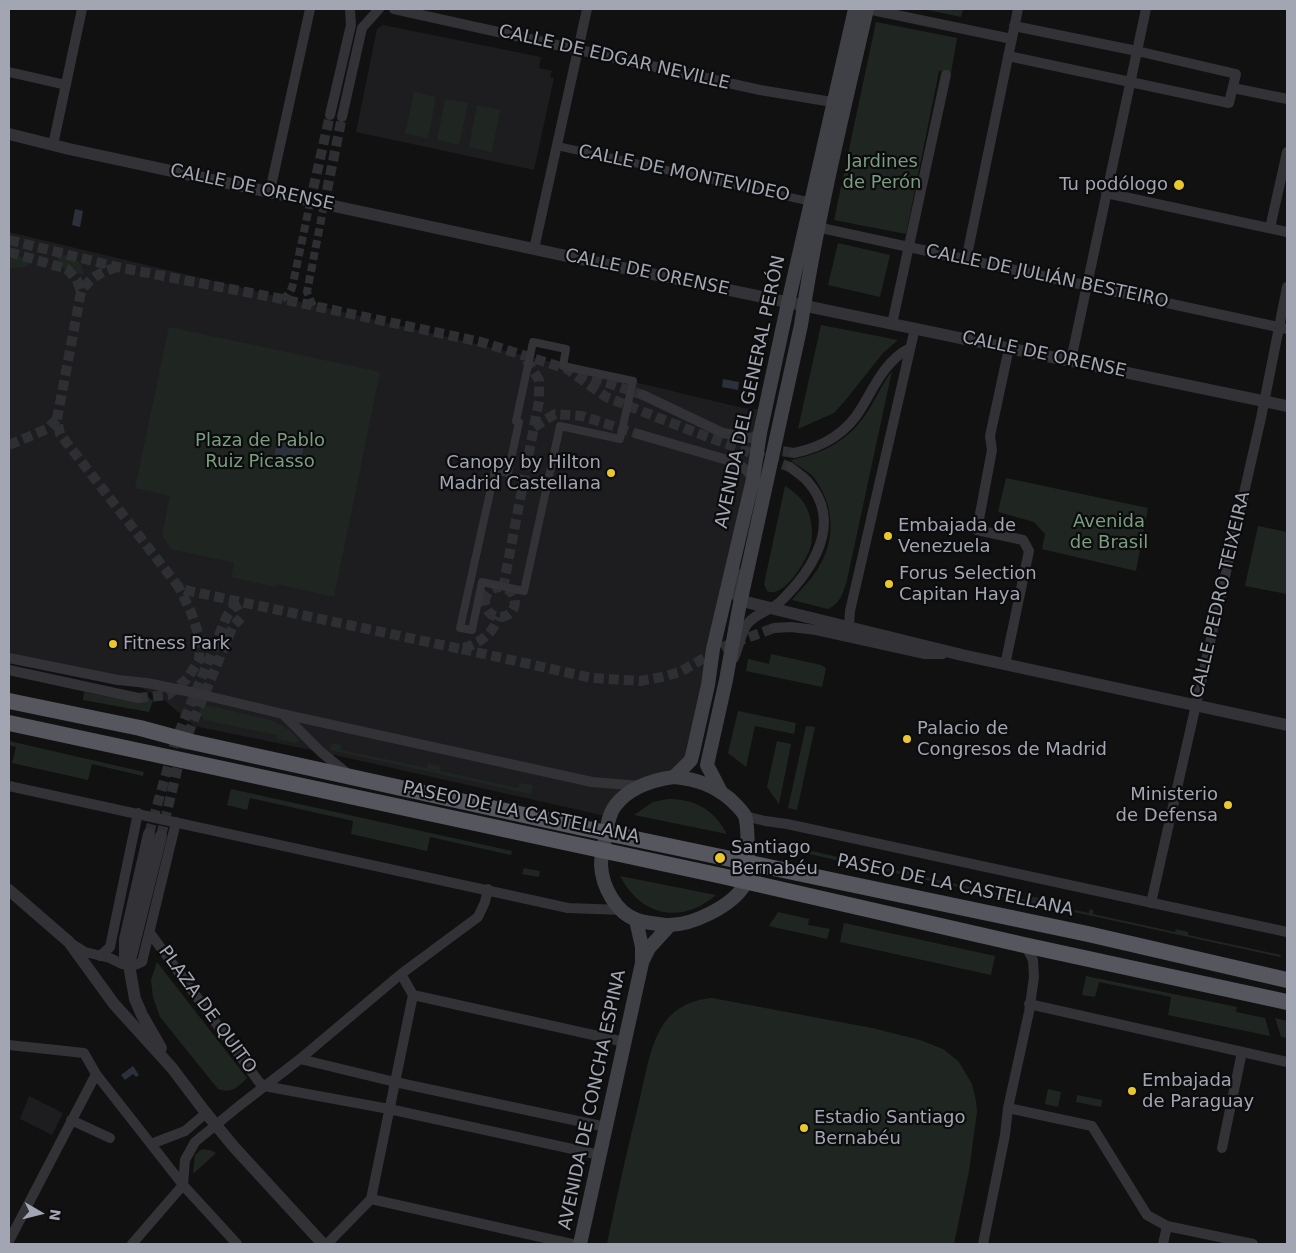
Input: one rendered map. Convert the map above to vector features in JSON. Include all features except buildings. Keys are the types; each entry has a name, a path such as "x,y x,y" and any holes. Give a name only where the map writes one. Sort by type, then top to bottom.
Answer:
{"highway":[{"name":"PASEO DE LA CASTELLANA","path":"9,701 140,728 192,742 606,833 1088,934 1287,980"},
{"name":"PASEO DE LA CASTELLANA","path":"9,723 722,876 1024,945 1287,1002"}],"main road":[{"name":"AVENIDA DEL GENERAL PERÓN","path":"674,777 691,760 693,752 708,685 713,650 753,479 760,433 788,303 813,226 840,103 855,9"},
{"name":"AVENIDA DEL GENERAL PERÓN","path":"720,790 707,765 804,305 813,226 812,202 867,9"},
{"path":"674,777 689,778 705,783 720,790 736,804 745,816 749,863 746,882 737,895 701,919 670,925 636,920 622,910 612,898 605,883 601,866 606,833 614,807 626,795 641,786 657,780 674,777"},
{"name":"AVENIDA DE CONCHA ESPINA","path":"636,920 641,944 642,963"},
{"name":"AVENIDA DE CONCHA ESPINA","path":"580,1244 642,963 649,948 670,925"}],"street":[{"path":"53,146 82,9"},
{"path":"270,191 310,9"},
{"path":"330,115 351,25 350,9"},
{"path":"342,117 362,28 379,9"},
{"name":"CALLE DE EDGAR NEVILLE","path":"394,9 760,90 840,103"},
{"path":"534,249 587,9"},
{"path":"867,9 1012,39"},
{"path":"966,260 1018,9"},
{"path":"1072,360 1146,9"},
{"path":"1008,56 1229,103 1236,74 1138,51 1014,26"},
{"path":"9,72 66,85"},
{"path":"892,324 946,75"},
{"path":"1233,88 1287,99"},
{"name":"CALLE DE ORENSE","path":"9,134 53,146 534,249 1287,406"},
{"name":"CALLE DE MONTEVIDEO","path":"557,146 812,202"},
{"path":"1270,228 1287,152"},
{"path":"1106,193 1287,232"},
{"name":"CALLE DE JULIÁN BESTEIRO","path":"813,226 1283,328"},
{"name":"CALLE PEDRO TEIXEIRA","path":"1151,903 1283,328 1287,287"},
{"path":"849,626 850,611 914,328"},
{"path":"533,342 566,349 563,366 633,382 620,439 560,426 524,591 482,582 472,630 460,628 495,470 508,473 519,422 516,421 533,342"},
{"path":"794,453 819,446 830,440 847,426 862,407 883,371 899,355 910,348"},
{"path":"1005,664 1029,552 1023,540 977,530 992,450 990,436 1009,348"},
{"path":"643,395 723,433 751,438 760,433"},
{"path":"638,434 724,459 741,466 753,479"},
{"name":"AVENIDA DEL GENERAL PERÓN","path":"726,680 741,642 745,626 752,618 780,602 808,571 822,542 823,520 819,501 808,482 790,467"},
{"path":"738,544 733,588 741,600 962,655 1287,725"},
{"path":"774,628 810,629 925,654 962,655"},
{"path":"9,658 118,680 147,683 192,692 592,782 641,786"},
{"path":"9,670 138,698"},
{"name":"PASEO DE LA CASTELLANA","path":"283,714 321,752 351,776"},
{"path":"9,786 488,889 568,908 622,910"},
{"path":"100,956 110,946 138,813"},
{"name":"PASEO DE LA CASTELLANA","path":"745,816 1287,932"},
{"path":"9,890 69,942 84,952 128,965 136,965 142,961 150,933 176,822"},
{"path":"155,835 125,942 125,956 134,994 142,1016 172,1068"},
{"path":"132,1244 183,1185 185,1160 194,1142 300,1059 402,974 478,917 485,902 488,889"},
{"name":"PLAZA DE QUITO","path":"150,933 259,1082 264,1086"},
{"path":"69,942 114,1004 172,1068 206,1113 322,1244"},
{"path":"983,1244 1005,1135 1008,1108 1029,1012 1034,977 1033,960 1024,945"},
{"path":"327,1244 371,1199 413,995 402,974"},
{"path":"413,995 625,1042"},
{"path":"1029,1004 1287,1062"},
{"path":"9,1037 22,1046"},
{"path":"9,1045 84,1053 96,1074 183,1185 238,1244"},
{"path":"1222,1148 1242,1052"},
{"path":"300,1059 395,1082 606,1128"},
{"path":"9,1241 96,1074"},
{"path":"264,1086 389,1109 600,1155"},
{"path":"1008,1108 1092,1126 1147,1215 1167,1226 1253,1244"},
{"path":"150,1144 185,1131 206,1113"},
{"path":"71,1120 110,1138"},
{"path":"371,1199 572,1244"},
{"path":"1163,1244 1167,1226"}],"shaded area":[{"path":"383,25 541,57 539,68 552,71 550,77 554,78 534,170 356,132 377,29"},
{"path":"75,209 83,211 80,227 72,225"},
{"path":"9,232 743,408 765,410 694,739 674,777 641,786 610,817 321,752 194,726 162,698 142,688 118,680 9,658"},
{"path":"723,379 739,382 738,390 722,387"},
{"path":"279,431 306,437 300,463 274,458"},
{"path":"133,1066 139,1075 136,1077 133,1074 125,1080 121,1075"},
{"path":"29,1096 63,1113 52,1135 20,1119"}],"green space":[{"path":"923,9 963,9 961,17"},
{"name":"Jardines de Perón","path":"876,22 957,38 951,73 939,71 906,234 834,220"},
{"path":"414,92 436,97 428,138 405,134"},
{"path":"445,99 468,103 459,145 437,140"},
{"path":"477,105 500,110 492,152 469,147"},
{"path":"838,243 890,255 880,297 828,285"},
{"path":"9,253 20,256 29,264 25,267 9,268"},
{"path":"56,253 70,257 78,262 84,274 68,273 59,263"},
{"path":"821,325 898,340 883,353 834,413 798,429"},
{"name":"Plaza de Pablo Ruiz Picasso","path":"169,327 380,372 334,597 277,584 276,587 231,577 234,563 171,549 162,535 170,496 135,488"},
{"path":"892,371 843,593 839,601 828,609 792,600 814,574 823,559 828,547 831,524 822,490 810,473 791,460 826,449 846,436 863,419"},
{"name":"Avenida de Brasil","path":"1006,478 1148,508 1136,571 1042,549 1045,534 1034,522 998,512"},
{"path":"785,486 799,497 806,507 811,524 812,541 805,559 794,577 780,590 773,592 767,591 764,584"},
{"path":"1258,526 1287,532 1287,594 1245,586"},
{"path":"771,654 821,665 826,668 822,687 746,671 748,659 769,664"},
{"path":"84,692 139,703 142,692 153,701 149,712 83,700"},
{"path":"201,704 271,720 289,730 299,740 296,743 277,739 277,735 204,720 200,711"},
{"path":"738,711 796,723 794,734 755,726 746,767 728,753"},
{"path":"806,726 815,727 797,810 788,808"},
{"path":"9,741 144,772 143,776 92,764 88,780 12,763 16,747 9,745"},
{"path":"777,741 791,744 779,804 767,787"},
{"path":"332,743 341,745 341,750 427,768 428,763 441,766 440,771 518,788 520,783 533,785 531,794 330,750"},
{"path":"231,789 512,851 511,855 430,837 427,851 351,834 353,821 250,798 247,810 227,805"},
{"path":"667,799 687,801 703,807 716,818 727,834 634,815 653,802"},
{"path":"790,846 903,872 904,869 916,871 916,875 1027,900 1028,896 1041,898 1039,905 791,850"},
{"path":"524,868 540,871 539,877 522,874"},
{"path":"620,876 716,895 703,904 689,910 676,913 663,912 650,908 639,900 629,890"},
{"path":"1090,909 1093,910 1093,914 1175,932 1176,929 1188,932 1188,935 1281,955 1280,957 1074,912 1075,910 1089,913"},
{"path":"778,912 809,919 808,925 830,929 827,939 769,926"},
{"path":"844,923 995,956 991,975 840,942"},
{"path":"157,962 247,1078 238,1087 227,1091 218,1089 160,1017 153,997 151,980"},
{"path":"1086,976 1237,1007 1236,1012 1265,1018 1270,1036 1168,1015 1171,997 1099,982 1095,997 1082,995"},
{"name":"Estadio Santiago Bernabéu","path":"712,998 872,1028 920,1040 943,1049 959,1062 972,1084 977,1112 969,1171 954,1244 607,1244 647,1069 656,1039 665,1022 680,1008 698,1000"},
{"path":"1275,1018 1287,1021 1287,1038 1281,1037"},
{"path":"1048,1089 1061,1092 1058,1107 1045,1104"},
{"path":"1077,1095 1102,1100 1101,1107 1076,1102"},
{"path":"202,1149 216,1153 193,1174 195,1155"}],"tunnel":[{"path":"310,203 330,115"},
{"path":"324,205 342,117"},
{"path":"282,299 288,295 292,288 310,203"},
{"path":"313,306 307,292 324,205"},
{"path":"9,240 117,267 282,299 481,342 567,369 606,397 790,467"},
{"path":"9,252 67,269 77,280 81,292"},
{"path":"117,267 96,276 88,282 81,292 57,419 60,434 178,586 185,590 461,649 484,638 492,629 498,617"},
{"path":"503,588 539,401 539,380 524,356"},
{"path":"578,373 643,395"},
{"path":"534,427 555,414 582,416 638,434"},
{"path":"9,445 47,429 57,419"},
{"path":"768,449 794,453"},
{"path":"138,698 168,695 187,679 199,660 200,639 191,612 178,586"},
{"path":"500,587 511,591 515,602 511,613 500,617 489,613 485,602 489,591 500,587"},
{"path":"149,834 175,742 227,616 233,608 243,602"},
{"path":"161,836 183,746 233,626 241,618"},
{"path":"462,649 592,678 640,681 680,672 725,646 774,628"}],"place":[{"name":"Tu podólogo","path":"1179,185"},
{"name":"Canopy by Hilton Madrid Castellana","path":"611,473"},
{"name":"Embajada de Venezuela","path":"888,536"},
{"name":"Forus Selection Capitan Haya","path":"889,584"},
{"name":"Fitness Park","path":"113,644"},
{"name":"Palacio de Congresos de Madrid","path":"907,739"},
{"name":"Ministerio de Defensa","path":"1228,805"},
{"name":"Santiago Bernabéu","path":"720,858"},
{"name":"Embajada de Paraguay","path":"1132,1091"},
{"name":"Estadio Santiago Bernabéu","path":"804,1128"}]}
